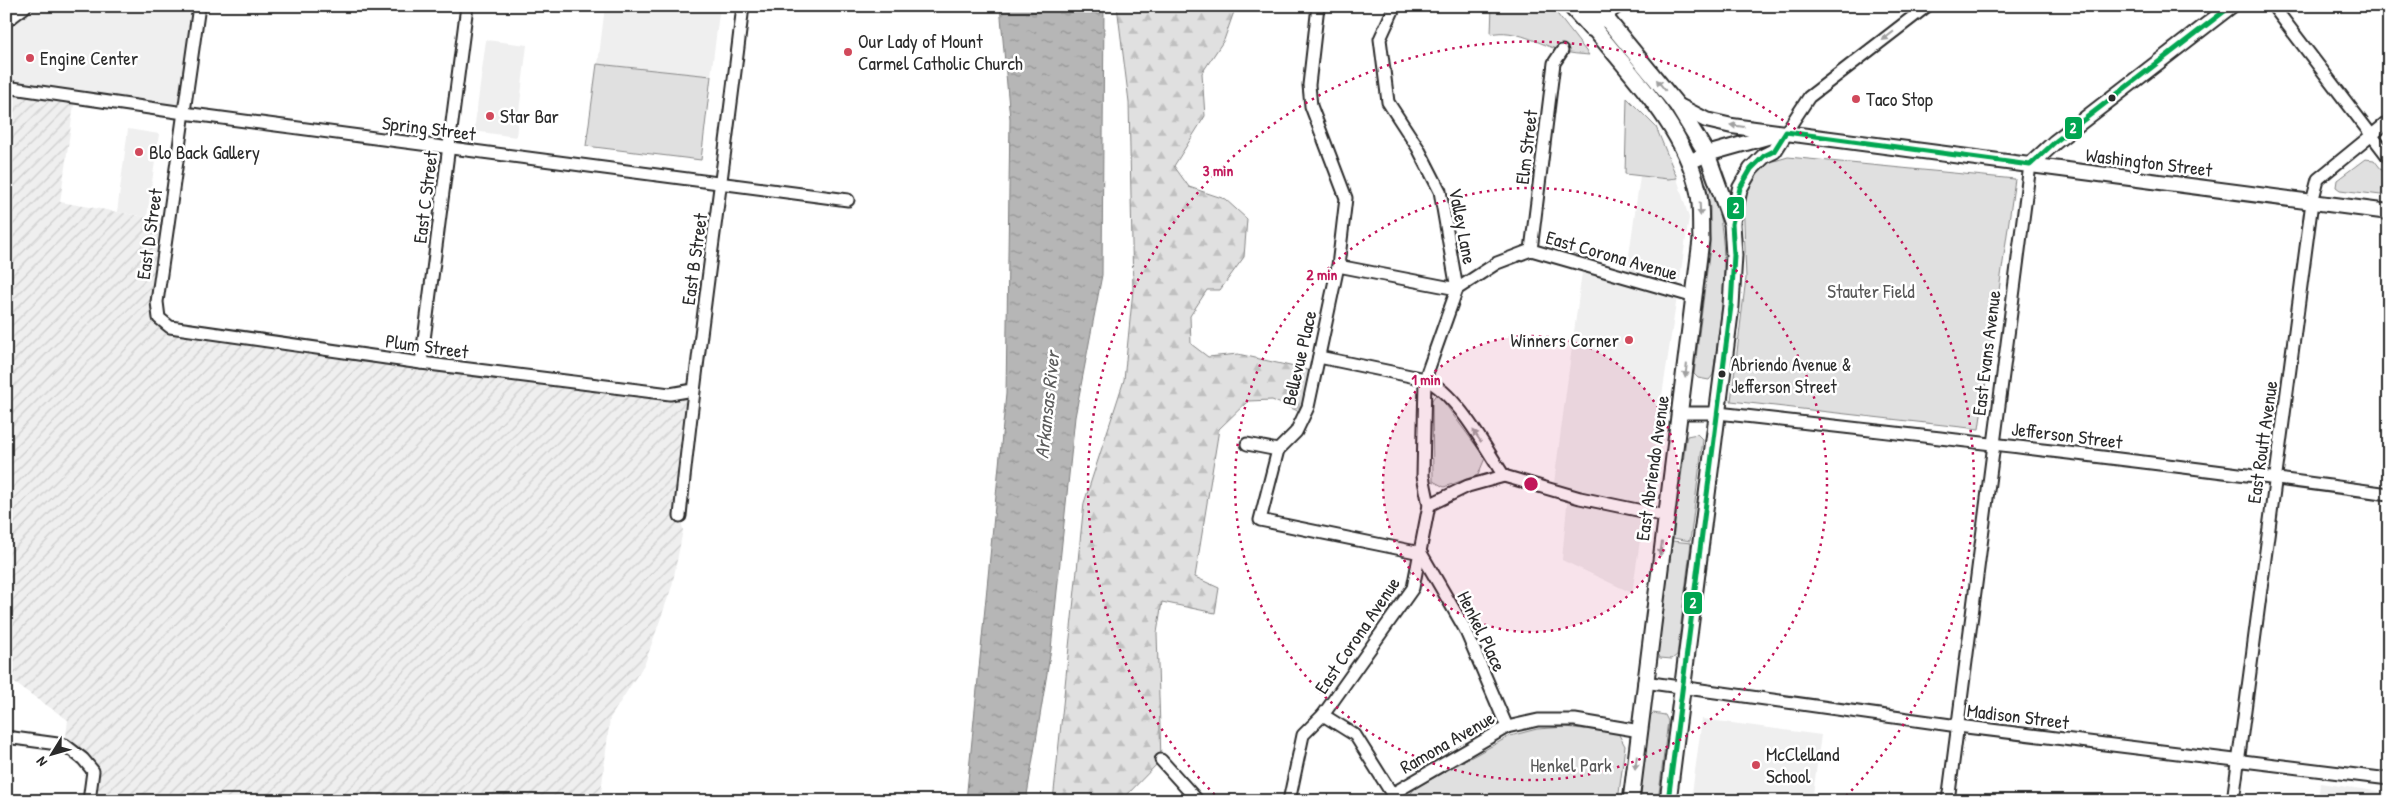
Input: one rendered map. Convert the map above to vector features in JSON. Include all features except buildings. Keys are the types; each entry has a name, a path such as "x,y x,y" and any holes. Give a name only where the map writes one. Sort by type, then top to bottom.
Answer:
{"highway":[{"path":"1574,6 1603,14"}],"main road":[{"path":"6,19 23,6"},
{"path":"1603,14 1677,106 1707,154 1732,224 1734,255 1731,298 1668,801"},
{"name":"East Abriendo Avenue","path":"1603,14 1689,162 1698,191 1701,240 1681,413 1644,682 1631,801"}],"street":[{"name":"East D Street","path":"159,318 157,302 199,6"},
{"name":"East C Street","path":"421,363 467,6"},
{"name":"East B Street","path":"680,516 693,390 722,183 743,6"},
{"name":"Bellevue Place","path":"1278,450 1296,432 1308,407 1338,266 1346,198 1311,106 1309,85 1318,6"},
{"name":"Valley Lane","path":"1338,266 1457,289 1440,191 1418,148 1388,102 1380,39 1396,6"},
{"path":"1732,224 1740,188 1751,169 1764,156 1774,151 1809,97 1927,6"},
{"path":"2030,165 2055,142 2231,6"},
{"path":"2273,6 2389,158"},
{"name":"Elm Street","path":"1532,250 1554,63 1562,51"},
{"name":"Spring Street","path":"6,86 184,113 848,200"},
{"name":"Washington Street","path":"1677,106 1706,120 1732,126 2389,212"},
{"name":"East Routt Avenue","path":"2233,801 2274,478 2312,202 2318,179 2389,122"},
{"path":"1689,162 1707,154 1786,132"},
{"name":"East Evans Avenue","path":"1948,801 2030,165"},
{"name":"East Corona Avenue","path":"1289,801 1302,736 1323,715 1413,588 1429,505 1423,476 1425,379 1457,289 1497,263 1532,250 1695,297"},
{"name":"Plum Street","path":"159,318 170,327 421,363 670,394 693,390"},
{"path":"1319,357 1425,379 1441,388 1452,399 1504,476"},
{"name":"Jefferson Street","path":"1681,413 1718,413 1993,444 2389,494"},
{"path":"1247,444 1278,450 1260,520 1421,553"},
{"path":"1429,505 1468,486 1504,476 1580,498 1666,516"},
{"name":"Henkel Place","path":"1421,553 1465,629 1507,727"},
{"name":"Madison Street","path":"1644,682 1958,726 2389,779"},
{"path":"1323,715 1355,735 1392,797"},
{"name":"Ramona Avenue","path":"1392,797 1507,727 1538,720 1575,720 1640,730"},
{"path":"6,737 65,745 83,759 93,771 89,801"},
{"path":"1161,760 1198,801"}],"shaded area":[{"path":"6,6 199,6 184,113 6,86"},
{"path":"605,6 720,6 711,76 598,64"},
{"path":"486,40 527,45 516,137 474,131"},
{"path":"6,87 75,97 60,202 169,221 157,302 170,327 670,394 693,390 680,516 683,530 672,586 645,663 610,718 600,801 89,801 93,771 65,745 68,720 6,677"},
{"path":"128,129 159,134 147,217 117,212"},
{"path":"1640,176 1677,178 1689,218 1632,593 1562,560 1568,495 1553,491 1583,264 1626,277"},
{"name":"McClelland School","path":"1702,719 1821,735 1813,794 1824,796 1823,801 1691,801"},
{"path":"2320,783 2389,793 2389,801 2318,801"}],"green space":[{"path":"1117,6 1236,6 1224,40 1202,73 1205,116 1174,166 1189,187 1225,199 1247,219 1244,257 1220,290 1207,290 1190,316 1191,344 1208,357 1238,354 1316,372 1305,414 1272,400 1248,401 1219,429 1195,577 1219,588 1215,613 1162,602 1157,633 1161,760 1121,801 1053,801 1084,503 1124,380 1133,290 1129,102"},
{"path":"1492,6 1551,6 1589,55 1565,52 1509,33 1491,34"},
{"path":"597,64 711,76 701,160 586,146"},
{"path":"1627,98 1656,127 1677,178 1668,179 1625,174"},
{"name":"Stauter Field","path":"1788,157 2015,179 1979,429 1731,401 1746,278 1743,197 1750,181 1764,164"},
{"path":"2365,159 2374,160 2389,179 2389,196 2340,190 2336,187 2337,180"},
{"path":"1709,183 1710,187 1712,186 1722,234 1724,280 1713,375 1709,380 1698,378 1694,374 1710,247 1710,208 1706,184"},
{"path":"1437,393 1485,458 1478,475 1444,487 1433,481 1432,400"},
{"path":"1697,434 1703,440 1690,541 1673,538 1686,440 1687,436"},
{"path":"1672,541 1691,543 1677,655 1672,659 1660,658 1658,653"},
{"path":"1653,713 1665,715 1668,721 1658,801 1638,801 1649,717"},
{"name":"Henkel Park","path":"1566,727 1618,733 1625,746 1618,801 1405,801 1415,788 1510,736 1537,729"}],"water":[{"name":"Arkansas River","path":"1000,6 1104,6 1102,275 1075,417 1051,649 1026,801 966,801 1006,394 1010,119"}],"transit line":[{"name":"2","path":"1668,801 1731,306 1734,255 1732,224 1740,188 1751,169 1764,156 1774,151 1786,132 2030,165 2055,142 2231,6"}],"place":[{"name":"Our Lady of Mount Carmel Catholic Church","path":"848,52"},
{"name":"Engine Center","path":"30,58"},
{"name":"Taco Stop","path":"1856,99"},
{"name":"Star Bar","path":"490,116"},
{"name":"Blo Back Gallery","path":"139,152"},
{"name":"Winners Corner","path":"1629,340"},
{"name":"Abriendo Avenue & Jefferson Street","path":"1722,374"},
{"name":"McClelland School","path":"1756,765"}]}
